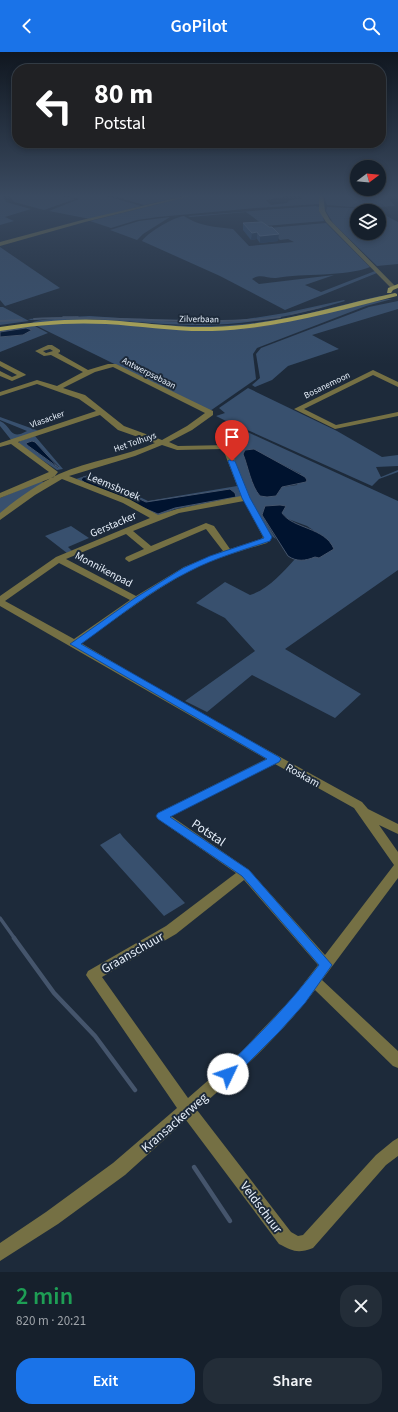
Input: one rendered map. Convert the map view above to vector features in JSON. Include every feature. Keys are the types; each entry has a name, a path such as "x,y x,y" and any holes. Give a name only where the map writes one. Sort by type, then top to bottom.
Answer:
{"main road":[{"name":"Zilverbaan","path":"0,326 42,320 81,318 179,325 235,324 284,317 395,291"},
{"name":"Zilverbaan","path":"0,329 33,324 83,321 194,329 251,326 395,291"}],"street":[{"path":"357,251 385,278 395,291"},
{"path":"52,353 89,373"},
{"path":"0,362 23,375 12,379 0,373"},
{"name":"Antwerpsebaan","path":"57,389 89,373 114,365 210,413"},
{"name":"Bosanemoon","path":"398,385 373,372 298,409 335,427 398,414"},
{"path":"17,377 29,384"},
{"path":"0,394 37,382 82,397 121,428 177,448 226,447 246,498 268,537 264,540 186,570 138,600 74,644"},
{"name":"Vlasacker","path":"0,445 101,412"},
{"name":"Het Tolhuys","path":"57,475 164,443 210,413"},
{"name":"Leemsbroek","path":"13,442 53,470 57,475 126,502 157,518"},
{"path":"0,496 57,475"},
{"path":"0,517 57,475"},
{"name":"Gerstacker","path":"0,601 59,559 127,530 177,511 246,498"},
{"path":"129,559 206,526 211,528 229,553"},
{"path":"127,530 150,550"},
{"name":"Monnikenpad","path":"59,559 138,600"},
{"name":"Roskam","path":"0,601 358,805 364,812 398,828"},
{"name":"Potstal","path":"276,759 162,816 246,873 326,965"},
{"path":"364,812 398,862"},
{"name":"Kransackerweg","path":"0,1253 52,1218 119,1169 248,1056 300,999 398,870"},
{"name":"Graanschuur","path":"188,1110 93,975 171,930 246,873"},
{"path":"314,981 398,1061"},
{"name":"Veldschuur","path":"188,1110 285,1238 297,1244 308,1242 381,1160 398,1146"}],"shaded area":[{"path":"0,251 6,251 60,288 5,306 0,300"},
{"path":"164,251 354,251 370,267 336,274 276,278 258,276 252,279 259,284 334,275 305,285 321,292 375,271 377,273 285,310 220,276"},
{"path":"362,251 398,251 398,264 377,266"},
{"path":"380,296 382,297 291,318 240,326 193,328 116,322 32,323 40,320 70,319 109,320 180,326 234,325 291,317"},
{"path":"392,299 366,306 257,348 253,354 256,379 210,411 35,325 93,322 179,329 249,327"},
{"path":"345,301 308,311 270,319 231,324 192,325 92,319 28,319 90,316 178,322 228,322 285,313"},
{"path":"398,301 398,309 312,335 339,349 288,366 272,380 255,387 252,385 260,378 256,354 261,348 369,307"},
{"path":"0,307 3,307 29,321 0,325"},
{"path":"33,325 48,333 0,352 0,337 23,335 31,330 26,328 0,332 0,330"},
{"path":"26,328 32,330 23,335 0,337 0,332"},
{"path":"248,388 337,431 382,457 398,455 398,466 376,467 381,477 398,470 398,472 379,479 372,486 243,428 230,429 226,421 216,416 225,413 219,408"},
{"path":"0,417 39,431 12,441 0,426 0,421 14,434 21,434 27,431 0,420"},
{"path":"243,430 398,501 398,570 285,649 361,694 335,718 252,675 207,712 185,701 255,651 225,618 196,603 225,582 250,595 257,592 275,580 295,559 307,559 315,556 329,541 307,526 288,519 282,513 285,506 280,505 265,507 262,515 276,539 273,537 255,512 231,450 240,447 243,443 230,431","holes":["252,449 301,474 297,485 282,487 276,496 260,496 250,473 245,450"]},
{"path":"35,436 63,469 57,470 18,444 20,441","holes":["32,441 35,442 59,467 58,468 26,443"]},
{"path":"32,441 35,442 59,468 27,445 26,443"},
{"path":"254,449 305,477 307,480 306,482 282,487 276,496 260,496 252,481 243,454 245,450"},
{"path":"91,474 148,501 237,486 239,486 242,495 240,498 175,509 159,516 76,479","holes":["86,477 92,477 146,502 234,498 175,508 157,514"]},
{"path":"83,477 92,477 146,502 230,489 235,493 236,497 175,508 158,514 87,484 81,480"},
{"path":"40,481 44,482 0,514 0,498"},
{"path":"265,506 286,506 282,513 287,518 324,536 334,549 319,558 315,557 301,560 288,556 262,515"},
{"path":"71,526 89,538 68,547 72,551 67,553 45,536"},
{"path":"120,833 185,903 164,916 100,845"}],"waterway":[{"path":"291,314 321,307"},
{"path":"338,310 354,307"},
{"path":"63,317 78,317"},
{"path":"34,319 96,318 218,321 280,317 277,317"},
{"path":"0,321 22,320"},
{"path":"244,329 276,324"},
{"path":"0,918 15,939"},
{"path":"14,938 54,993 95,1036 135,1090"},
{"path":"194,1167 230,1221"}],"route":[{"path":"228,1074 248,1056 274,1028 300,999 326,965 246,873 162,816 276,759 178,705 74,644 138,600 186,570 213,558 267,539 268,537 246,498 242,484 232,461"}]}
